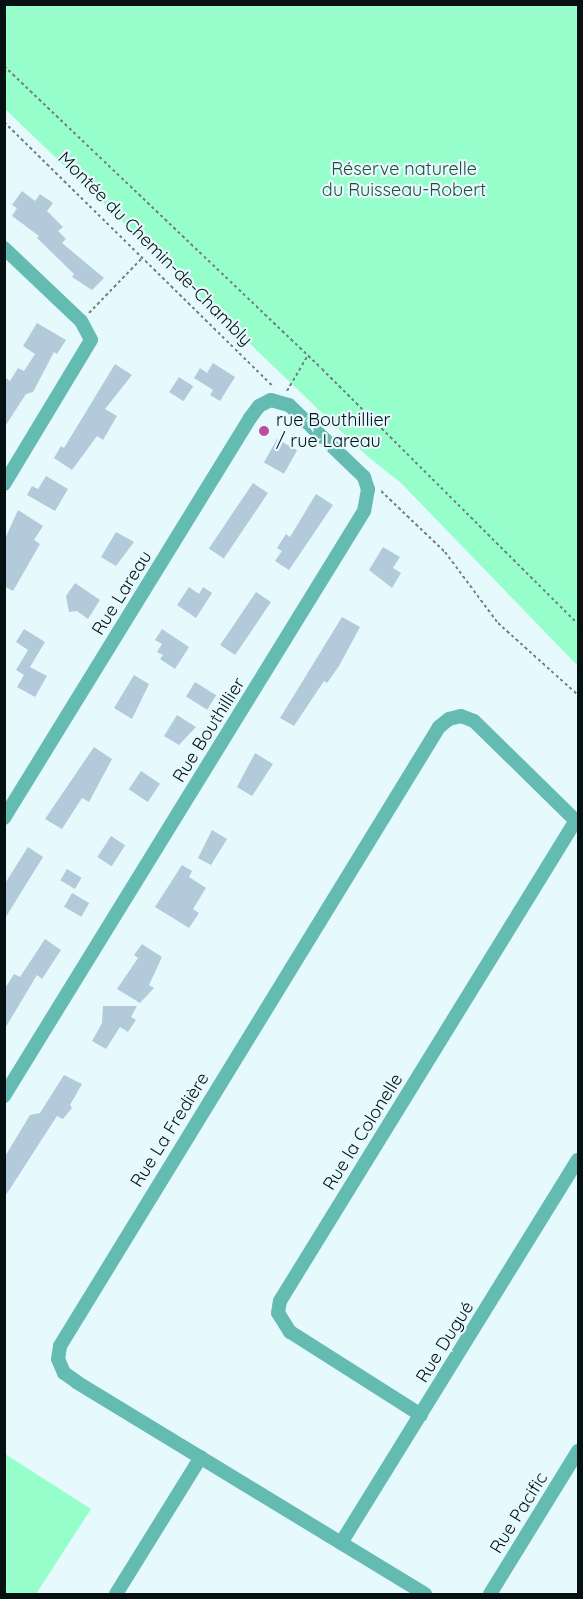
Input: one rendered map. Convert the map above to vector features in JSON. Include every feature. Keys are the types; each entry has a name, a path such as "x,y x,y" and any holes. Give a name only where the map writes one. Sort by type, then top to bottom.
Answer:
{"street":[{"path":"4,249 84,325 88,350 4,484"},
{"path":"280,400 351,462 368,489"},
{"name":"Rue Lareau","path":"4,818 250,418 264,402 280,400"},
{"name":"Rue Bouthillier","path":"4,1096 359,521 368,489"},
{"name":"Rue La Fredière","path":"401,1588 341,1543 64,1373 58,1359 66,1333 440,727 449,719 461,716 474,720 577,822"},
{"name":"Rue la Colonelle","path":"421,1415 290,1332 278,1313 280,1301 577,822"},
{"name":"Rue Dugué","path":"341,1543 579,1160"},
{"name":"Rue Pacific","path":"490,1594 579,1451"},
{"path":"116,1594 201,1457"},
{"path":"401,1588 425,1594"}],"path":[{"path":"4,66 308,355 579,624"},
{"name":"Montée du Chemin-de-Chambly","path":"4,122 244,356 277,390 280,400"},
{"path":"84,325 143,257"},
{"path":"280,400 296,379 308,355"},
{"path":"368,489 379,490 429,534 498,623 579,695"}],"green space":[{"name":"Réserve naturelle du Ruisseau-Robert","path":"4,5 578,5 578,666 401,483 366,455 5,109"},
{"path":"5,1454 91,1509 36,1594 5,1594"}],"building":[{"path":"22,191 35,201 40,194 53,203 47,211 63,227 58,231 66,239 62,243 104,278 92,290 72,277 74,274 37,238 39,236 12,216 17,208 12,205"},
{"path":"37,323 66,340 57,354 54,352 33,392 26,394 4,428 4,377 10,381 18,368 24,371 35,354 23,346"},
{"path":"213,363 235,377 220,401 210,395 213,390 194,378 200,368 207,373"},
{"path":"115,364 132,375 105,409 117,416 103,440 97,436 72,470 54,458 61,446 64,448"},
{"path":"179,377 193,386 183,401 169,392"},
{"path":"277,439 297,450 284,474 264,463"},
{"path":"46,476 68,489 55,511 27,495 32,486 38,489"},
{"path":"253,483 268,493 224,559 209,548"},
{"path":"316,494 333,505 289,570 275,561 282,551 277,548 286,534 290,537"},
{"path":"18,510 43,526 34,540 40,544 13,591 4,586 4,541"},
{"path":"116,532 134,542 116,566 101,557"},
{"path":"383,547 400,557 393,568 401,573 392,588 369,570"},
{"path":"75,583 100,600 88,619 77,611 69,612 66,596"},
{"path":"189,587 199,594 203,587 212,593 196,618 177,605"},
{"path":"256,592 271,602 235,655 220,645"},
{"path":"342,617 360,627 339,666 327,683 324,681 294,726 280,718"},
{"path":"24,629 45,642 30,667 47,676 35,697 17,687 24,675 16,670 28,650 16,642"},
{"path":"162,629 189,647 175,669 160,659 163,655 157,652 162,644 155,640"},
{"path":"134,675 149,684 132,719 114,708"},
{"path":"195,682 216,695 207,710 186,696"},
{"path":"177,715 196,727 179,745 164,736"},
{"path":"94,747 112,759 89,802 82,798 62,829 45,819"},
{"path":"255,753 273,764 252,796 237,787"},
{"path":"141,771 160,784 148,802 129,789"},
{"path":"212,830 227,839 211,865 198,858"},
{"path":"111,836 125,845 112,866 97,857"},
{"path":"28,847 43,857 4,920 4,885"},
{"path":"182,865 192,871 189,877 206,888 193,909 199,913 189,928 155,907"},
{"path":"67,869 82,878 75,889 60,880"},
{"path":"72,893 89,903 81,917 64,907"},
{"path":"45,939 61,950 42,979 37,975 4,1030 4,990 14,974 20,977"},
{"path":"142,944 162,957 149,985 154,988 140,1003 117,989 138,958 134,955"},
{"path":"103,1006 137,1006 131,1017 136,1020 128,1032 120,1027 106,1049 92,1041 102,1023"},
{"path":"64,1075 82,1084 70,1105 72,1108 63,1119 57,1116 4,1198 4,1158 30,1115 40,1113"}],"place":[{"name":"rue Bouthillier / rue Lareau","path":"264,431"}]}
